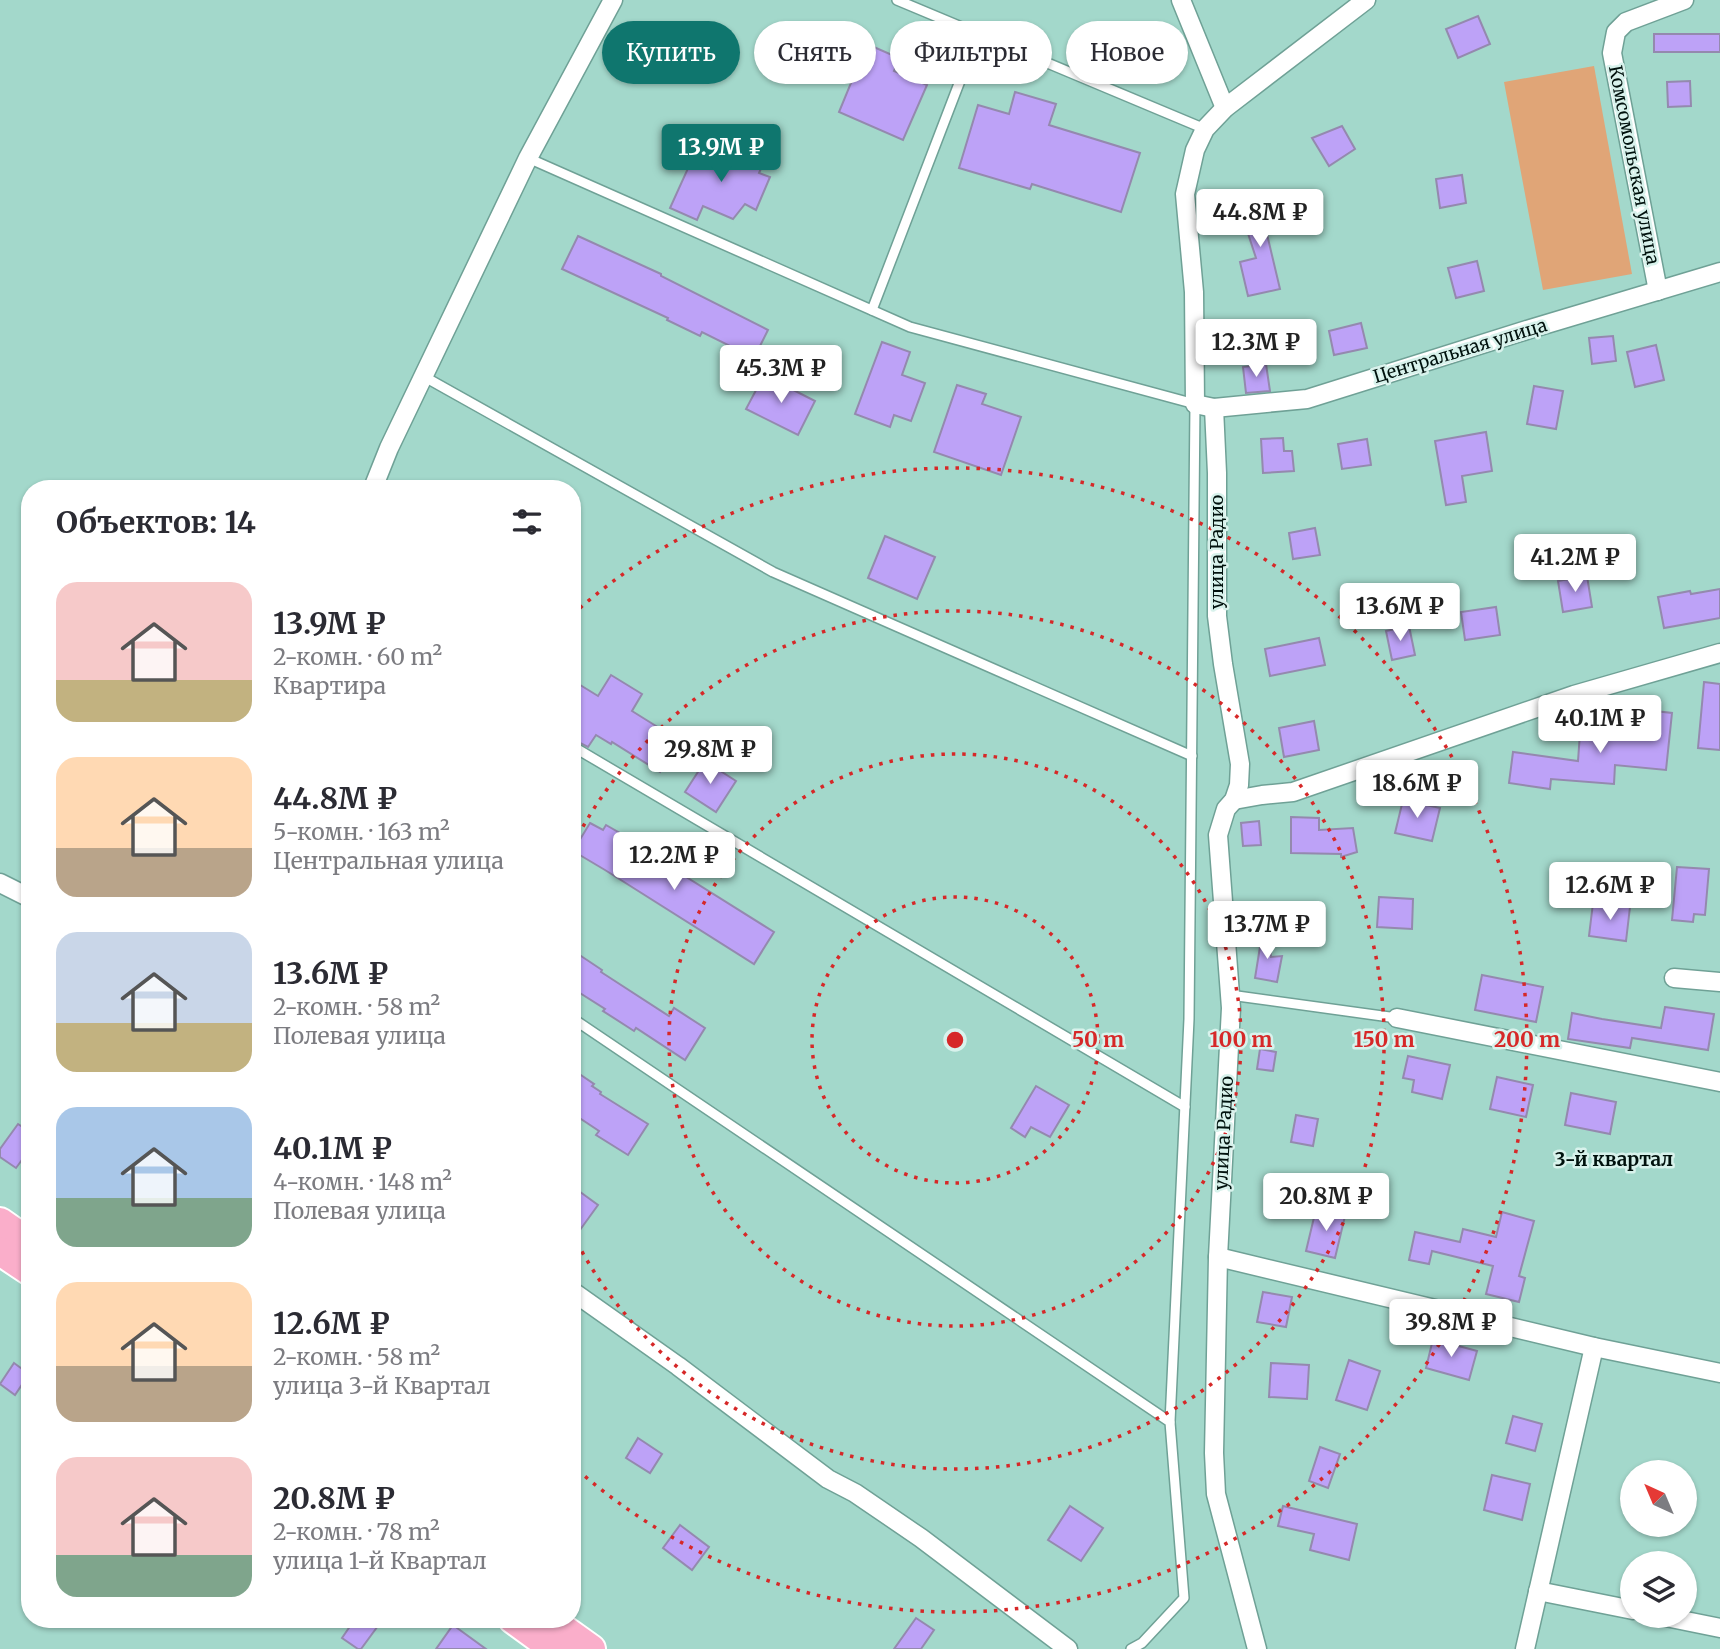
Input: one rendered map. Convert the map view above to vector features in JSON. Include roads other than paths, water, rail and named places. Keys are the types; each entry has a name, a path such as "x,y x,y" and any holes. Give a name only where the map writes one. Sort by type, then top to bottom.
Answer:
{"main road":[{"path":"0,1222 21,1237"},
{"path":"0,1251 21,1265"},
{"path":"525,1628 554,1649"},
{"path":"562,1628 591,1649"}],"street":[{"path":"376,480 423,376 528,159 613,0"},
{"path":"1181,0 1225,108"},
{"path":"1195,404 1194,292 1185,194 1195,150 1205,129 1225,108 1366,0"},
{"name":"Комсомольская улица","path":"1658,291 1612,53 1616,32 1626,22 1684,0"},
{"name":"Центральная улица","path":"1195,404 1214,408 1307,399 1720,272"},
{"name":"улица Радио","path":"1214,408 1217,616 1240,764 1239,785 1234,800 1226,809 1217,835 1231,1008 1217,1257 1214,1454 1216,1494 1257,1649"},
{"path":"1234,800 1262,794 1293,792 1574,695 1720,653"},
{"path":"0,883 21,894"},
{"path":"1674,978 1720,982"},
{"path":"1397,1018 1720,1082"},
{"path":"1217,1257 1594,1347 1720,1373"},
{"path":"581,1297 678,1366 828,1479 855,1493 921,1538 1068,1649"},
{"path":"1525,1649 1594,1347"},
{"path":"1538,1591 1620,1607"},
{"path":"1697,1623 1720,1628"}],"lane":[{"path":"897,0 947,21"},
{"path":"1052,65 1205,129"},
{"path":"872,310 959,84"},
{"path":"528,159 910,327 1195,404 1189,1019 1170,1422 1184,1598 1142,1643 1131,1649"},
{"path":"423,376 773,572 1192,756"},
{"path":"581,751 1185,1107"},
{"path":"1230,995 1397,1018"},
{"path":"581,1024 1170,1422"}],"district":[{"name":"3-й квартал","path":"1614,1159"}]}
